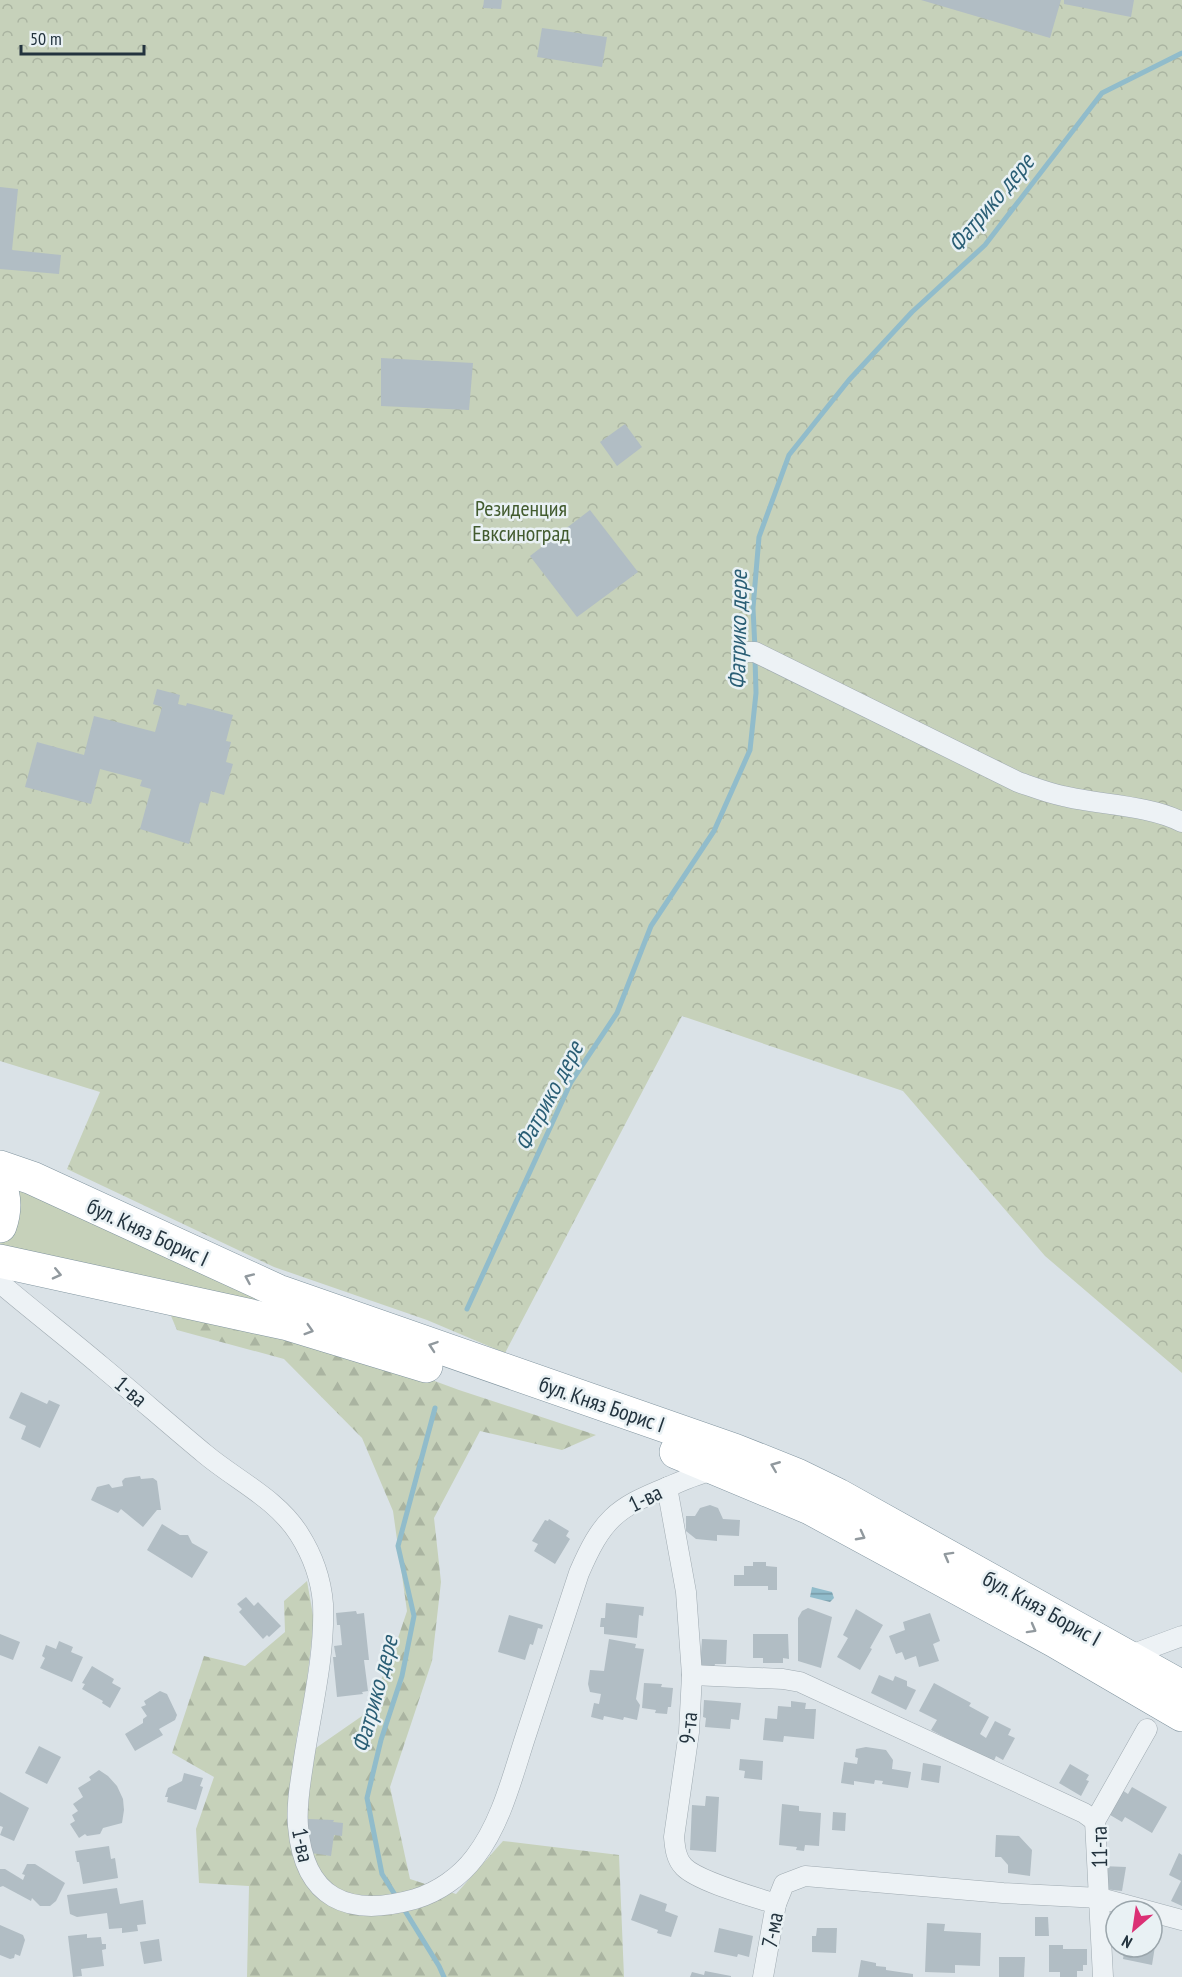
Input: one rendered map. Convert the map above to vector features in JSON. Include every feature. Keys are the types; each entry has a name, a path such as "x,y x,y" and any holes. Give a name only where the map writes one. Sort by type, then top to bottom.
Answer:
{"highway":[{"name":"бул. Княз Борис I","path":"0,1167 32,1178 278,1291 712,1442 797,1475 890,1524 1182,1687"},
{"path":"0,1186 5,1208 0,1226"},
{"name":"бул. Княз Борис I","path":"0,1261 288,1324 479,1382 579,1416 719,1469 810,1508 1055,1641 1182,1715"}],"street":[{"path":"746,652 755,652 1018,783 1062,796 1129,808 1182,822"},
{"name":"1-ва","path":"0,1283 101,1365 207,1456 278,1508 299,1532 317,1568 322,1603 321,1650 300,1786 298,1822 301,1849 310,1875 327,1894 350,1905 382,1906 417,1899 447,1885 473,1860 490,1834 511,1781 579,1573 591,1544 613,1516 643,1496 701,1473 719,1469"},
{"name":"9-та","path":"667,1487 686,1592 692,1675 689,1732 674,1837 675,1853 684,1867 700,1878 776,1904"},
{"path":"1128,1656 1182,1636"},
{"path":"692,1675 783,1678 800,1682 1084,1812 1095,1821"},
{"name":"11-та","path":"1103,1977 1095,1821 1147,1729"},
{"name":"7-ма","path":"763,1977 776,1904 784,1884 805,1876 1003,1893 1100,1898"},
{"path":"1100,1898 1182,1920"}],"green space":[{"name":"Резиденция Евксиноград","path":"0,0 1182,0 1182,1373 1045,1256 903,1091 682,1016 505,1353 427,1320 274,1267 67,1169 100,1092 0,1061"},
{"path":"17,1186 287,1309 0,1246 0,1238"},
{"path":"168,1309 364,1355 459,1390 596,1435 562,1450 480,1431 434,1518 441,1582 432,1661 390,1787 410,1879 456,1894 503,1841 619,1855 624,1977 247,1977 249,1886 199,1883 196,1829 214,1777 172,1753 204,1656 245,1666 285,1632 284,1601 307,1581 314,1621 306,1688 296,1740 313,1750 362,1716 390,1662 407,1611 393,1511 362,1438 284,1359 177,1330"}],"water":[{"path":"812,1587 832,1592 834,1598 830,1602 810,1597"}],"building":[{"path":"484,0 502,0 501,9 483,8"},
{"path":"921,0 1061,0 1050,38"},
{"path":"1064,0 1134,0 1131,17 1064,4"},
{"path":"542,28 607,37 602,67 537,57"},
{"path":"0,187 18,189 12,250 61,255 59,274 0,269"},
{"path":"381,358 473,363 469,410 381,406"},
{"path":"625,424 642,447 617,466 600,442"},
{"path":"590,510 638,572 577,617 530,556"},
{"path":"157,689 180,695 178,704 186,706 187,703 233,715 226,741 231,742 226,762 233,764 224,795 211,791 208,804 200,802 189,844 140,829 151,789 140,786 142,780 100,769 91,804 25,787 37,742 84,755 94,716 155,732 162,707 153,704"},
{"path":"21,1392 47,1404 49,1400 60,1405 40,1448 21,1439 26,1426 9,1418"},
{"path":"140,1476 141,1479 153,1478 157,1481 161,1510 157,1510 143,1527 121,1509 118,1513 91,1500 97,1487 109,1484 112,1488 123,1486 122,1481 125,1478"},
{"path":"710,1505 718,1508 723,1519 740,1520 739,1536 717,1535 717,1541 696,1539 686,1531 686,1516 695,1516 700,1508"},
{"path":"549,1519 569,1531 566,1536 570,1539 555,1564 534,1551 538,1544 532,1541 545,1520"},
{"path":"162,1524 180,1535 188,1535 192,1543 208,1552 192,1578 147,1550"},
{"path":"753,1562 766,1562 766,1566 777,1567 777,1590 768,1590 768,1586 734,1586 734,1575 744,1575 744,1566 753,1566"},
{"path":"246,1597 254,1606 258,1602 281,1626 269,1637 267,1635 263,1639 239,1612 242,1609 237,1604"},
{"path":"606,1603 644,1607 643,1616 639,1615 637,1638 604,1634 604,1627 600,1627 601,1618 605,1618"},
{"path":"808,1608 832,1617 821,1668 798,1661 798,1618 802,1611"},
{"path":"856,1609 883,1625 860,1670 837,1657 848,1638 843,1635"},
{"path":"356,1611 357,1614 364,1613 369,1660 364,1660 368,1691 362,1692 363,1694 337,1697 334,1646 342,1645 336,1613"},
{"path":"930,1613 940,1641 933,1644 939,1661 919,1667 916,1656 905,1660 902,1652 896,1654 889,1636 905,1630 903,1622"},
{"path":"509,1615 543,1625 542,1629 538,1628 525,1660 498,1652"},
{"path":"0,1634 20,1642 13,1660 0,1655"},
{"path":"753,1634 788,1634 789,1659 783,1658 783,1663 763,1663 763,1658 753,1658"},
{"path":"609,1639 636,1644 635,1648 644,1649 636,1699 640,1705 637,1720 604,1716 603,1720 591,1717 594,1703 599,1704 601,1694 590,1692 588,1684 590,1670 604,1671"},
{"path":"702,1639 727,1640 726,1664 700,1667"},
{"path":"59,1641 73,1647 71,1652 83,1657 72,1682 40,1668 45,1658 42,1656 46,1645 56,1649"},
{"path":"92,1666 114,1679 112,1683 121,1688 110,1708 102,1703 103,1701 82,1689 85,1684 82,1683"},
{"path":"879,1675 893,1681 895,1676 907,1681 907,1686 916,1690 906,1710 871,1693"},
{"path":"644,1683 662,1684 661,1687 673,1688 671,1707 668,1707 667,1714 655,1713 656,1710 642,1708"},
{"path":"934,1683 971,1703 969,1706 989,1717 980,1734 986,1738 995,1721 1011,1729 1008,1735 1015,1738 1003,1760 996,1756 993,1763 931,1730 937,1720 919,1711"},
{"path":"160,1691 167,1694 177,1715 175,1720 159,1729 163,1735 135,1751 125,1734 143,1723 143,1719 147,1716 141,1707 146,1705 144,1701"},
{"path":"704,1700 741,1703 739,1720 731,1719 730,1729 705,1727"},
{"path":"791,1701 806,1703 805,1709 816,1709 814,1739 784,1736 783,1742 763,1740 765,1718 777,1719 778,1706 791,1707"},
{"path":"39,1746 61,1757 47,1784 25,1773"},
{"path":"866,1747 886,1750 893,1760 892,1769 911,1772 908,1788 882,1784 883,1781 875,1780 874,1784 854,1781 854,1785 841,1783 844,1762 857,1764 856,1749"},
{"path":"740,1759 763,1761 762,1780 744,1778 745,1771 739,1770"},
{"path":"923,1763 941,1766 939,1783 921,1780"},
{"path":"1070,1764 1089,1775 1086,1780 1089,1781 1081,1796 1059,1783"},
{"path":"99,1770 117,1786 123,1799 122,1823 103,1828 100,1834 87,1836 85,1834 79,1838 70,1824 75,1821 72,1815 78,1811 73,1804 83,1797 78,1788 91,1780 89,1777"},
{"path":"184,1773 203,1778 200,1786 203,1787 196,1810 167,1802 168,1797 165,1797 168,1788 182,1781"},
{"path":"1132,1787 1167,1807 1152,1833 1125,1817 1122,1822 1105,1812 1119,1788 1128,1794"},
{"path":"0,1792 29,1808 14,1841 0,1835 3,1827 0,1826"},
{"path":"706,1796 719,1797 716,1852 690,1850 692,1805 705,1806"},
{"path":"782,1804 799,1806 799,1811 821,1813 819,1846 805,1845 804,1851 796,1850 797,1847 779,1845"},
{"path":"833,1812 846,1813 845,1831 832,1830"},
{"path":"308,1819 334,1820 333,1822 343,1823 342,1836 334,1835 331,1856 305,1852"},
{"path":"996,1835 1019,1836 1032,1850 1030,1876 1008,1873 1008,1865 1001,1857 995,1857"},
{"path":"109,1846 111,1859 115,1858 118,1878 83,1884 75,1851"},
{"path":"1179,1853 1182,1855 1182,1906 1171,1901 1181,1881 1169,1875"},
{"path":"27,1864 35,1864 65,1883 56,1901 50,1906 40,1906 32,1898 31,1901 3,1886 0,1887 0,1869 5,1869 23,1880 25,1875 22,1874"},
{"path":"1102,1866 1126,1867 1122,1891 1105,1889"},
{"path":"117,1888 120,1904 143,1900 146,1924 137,1925 138,1931 122,1933 122,1928 109,1929 107,1913 77,1917 70,1914 67,1895"},
{"path":"640,1894 667,1904 665,1911 678,1916 671,1937 631,1920"},
{"path":"1035,1917 1048,1917 1049,1936 1035,1936"},
{"path":"927,1923 945,1924 944,1931 981,1933 980,1966 955,1965 955,1973 925,1972"},
{"path":"0,1925 23,1935 25,1940 20,1956 15,1954 14,1958 10,1959 0,1955"},
{"path":"719,1928 753,1936 749,1957 714,1952"},
{"path":"817,1928 837,1928 836,1953 812,1952 812,1936 816,1936"},
{"path":"87,1934 87,1938 101,1937 102,1944 106,1944 106,1949 102,1950 104,1966 81,1969 82,1976 73,1977 68,1936"},
{"path":"159,1939 162,1961 144,1964 140,1942"},
{"path":"1049,1945 1063,1945 1063,1949 1087,1949 1087,1965 1083,1965 1083,1971 1077,1971 1077,1977 1060,1977 1060,1972 1049,1972"},
{"path":"999,1957 1025,1957 1024,1977 999,1977"},
{"path":"1123,1959 1153,1959 1152,1965"},
{"path":"861,1960 886,1967 886,1970 913,1974 913,1977 858,1977"},
{"path":"705,1971 731,1977 690,1977 692,1972 704,1975"}],"waterway":[{"name":"Фатрико дере","path":"755,649 753,608 759,537 789,455 849,380 912,312 985,245 1102,93 1182,53"},
{"name":"Фатрико дере","path":"467,1309 571,1082 617,1013 651,926 714,831 750,750 756,693 755,658"},
{"name":"Фатрико дере","path":"397,1898 382,1874 367,1798 381,1740 402,1676 414,1616 398,1546 435,1408"},
{"name":"Фатрико дере","path":"402,1906 444,1977"}]}
